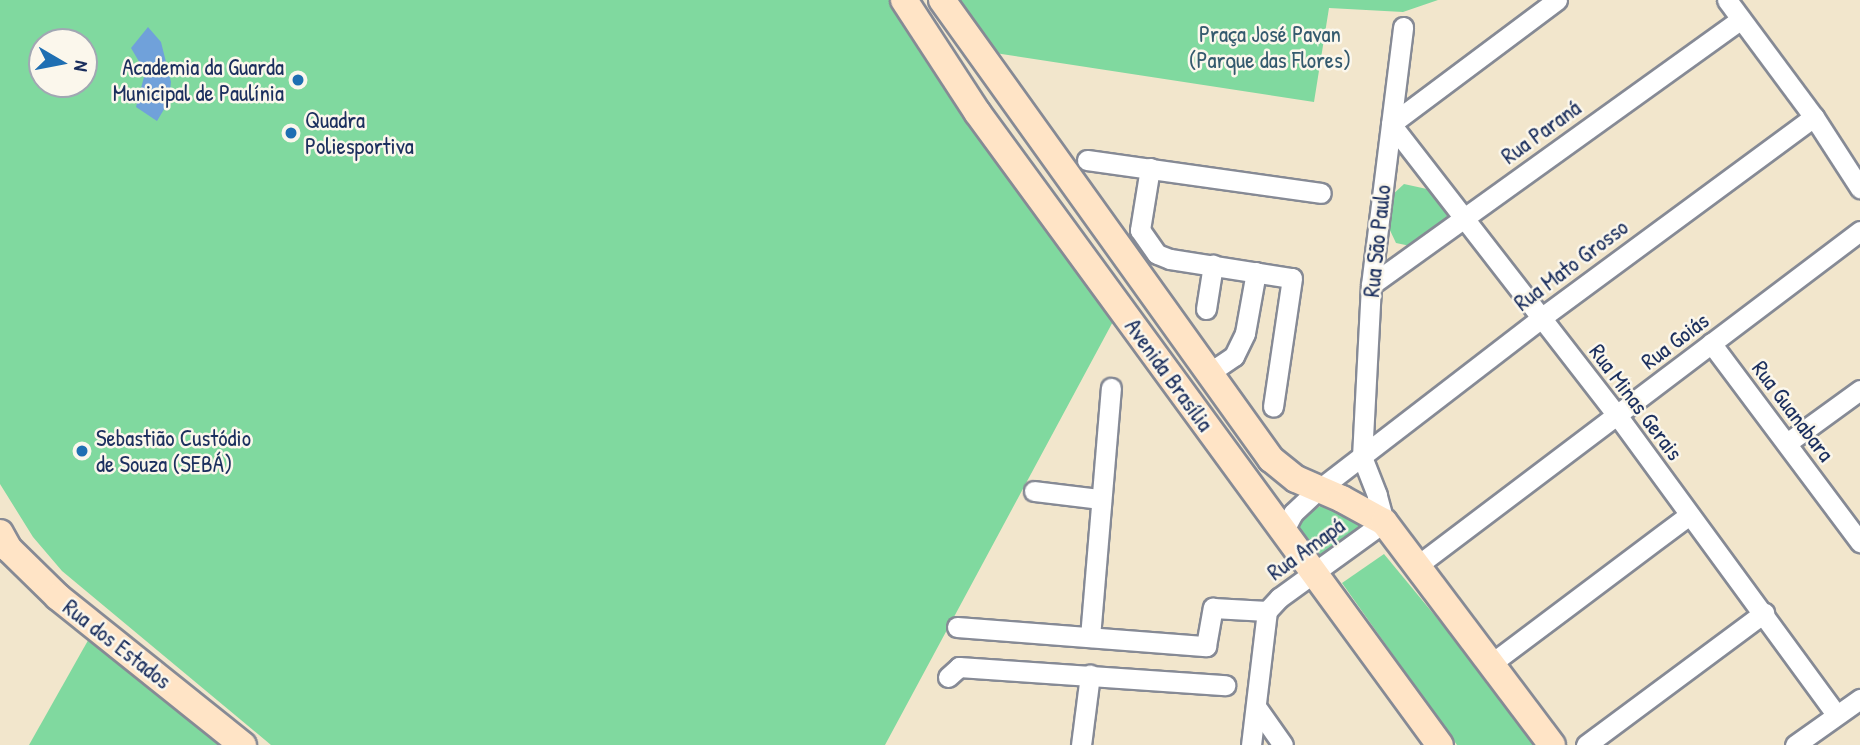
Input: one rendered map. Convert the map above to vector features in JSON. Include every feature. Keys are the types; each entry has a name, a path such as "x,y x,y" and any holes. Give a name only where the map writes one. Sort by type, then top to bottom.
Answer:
{"main road":[{"name":"Avenida Brasília","path":"904,0 977,112 1440,745"},
{"name":"Avenida Brasília","path":"942,0 1271,458 1286,473 1384,522"},
{"name":"Rua São Paulo","path":"1384,522 1552,745"},
{"name":"Rua dos Estados","path":"0,533 9,549 58,597 243,745"}],"street":[{"path":"1391,124 1557,0"},
{"path":"1727,0 1814,117 1860,188"},
{"name":"Rua Paraná","path":"1371,285 1740,20"},
{"name":"Rua São Paulo","path":"1384,522 1362,457 1371,285 1403,27"},
{"name":"Rua Mato Grosso","path":"1362,457 1541,318 1814,117"},
{"name":"Rua Minas Gerais","path":"1391,124 1617,415 1836,714"},
{"path":"1087,160 1321,193"},
{"path":"1150,168 1140,221 1144,239 1157,254 1170,259 1292,278 1273,407"},
{"name":"Rua Goiás","path":"1418,565 1860,231"},
{"path":"1206,309 1213,265"},
{"path":"1209,373 1234,356 1245,333 1256,272"},
{"name":"Rua Guanabara","path":"1711,343 1860,542"},
{"path":"1090,637 1111,388"},
{"path":"1787,443 1860,390"},
{"path":"1318,490 1362,457"},
{"name":"Rua Amapá","path":"1284,530 1293,513 1318,490"},
{"path":"1034,491 1100,499"},
{"path":"1492,663 1689,515"},
{"name":"Rua Amapá","path":"1251,745 1267,611 1279,598 1384,522"},
{"path":"957,627 1206,646 1213,608 1267,611"},
{"path":"1586,745 1764,613"},
{"path":"948,677 959,667 1225,685"},
{"path":"1081,745 1090,675"},
{"path":"1795,745 1860,699"},
{"path":"1257,708 1283,745"}],"green space":[{"path":"0,0 895,0 1116,316 885,745 271,745 62,571 33,537 0,484"},
{"name":"Praça José Pavan (Parque das Flores)","path":"960,0 1438,0 1403,12 1329,8 1314,102 995,53"},
{"path":"1404,184 1436,191 1451,217 1415,247 1396,243 1387,224 1391,196"},
{"path":"1322,505 1335,507 1361,524 1364,530 1320,560 1299,528 1306,514"},
{"path":"1384,554 1541,745 1457,745 1342,583"},
{"path":"95,628 253,745 29,745"}],"water":[{"path":"148,27 161,42 171,82 169,101 157,121 136,107 144,77 141,65 131,48"}],"place":[{"name":"Academia da Guarda Municipal de Paulínia","path":"298,80"},
{"name":"Quadra Poliesportiva","path":"291,133"},
{"name":"Sebastião Custódio de Souza (SEBÁ)","path":"82,451"}]}
